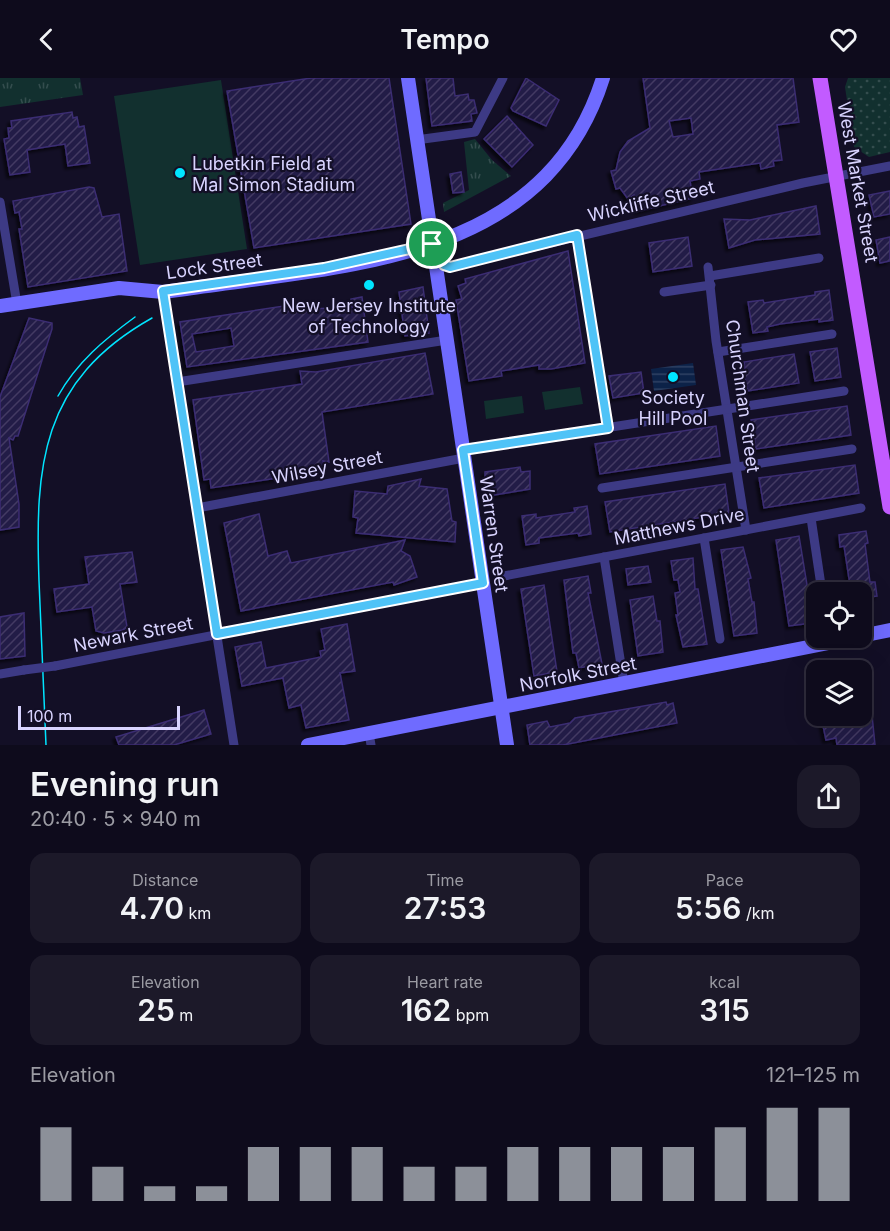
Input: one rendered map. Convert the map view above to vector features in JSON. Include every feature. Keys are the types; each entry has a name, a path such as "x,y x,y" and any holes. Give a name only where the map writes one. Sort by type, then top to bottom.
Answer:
{"main road":[{"name":"Warren Street","path":"408,78 507,745"},
{"name":"Lock Street","path":"0,306 119,288 163,291 333,266 432,244 498,215 544,181 579,136 603,78"},
{"name":"West Market Street","path":"820,78 887,471 890,507"},
{"path":"872,634 890,630"},
{"name":"Norfolk Street","path":"308,745 370,739 501,707 806,648"}],"street":[{"path":"416,140 475,132 503,78"},
{"name":"Wickliffe Street","path":"432,244 444,265 450,267 577,235 890,166"},
{"path":"0,201 17,304"},
{"path":"577,235 608,428"},
{"path":"664,292 710,276 819,258"},
{"name":"Churchman Street","path":"710,276 718,352 746,530"},
{"path":"163,291 234,745"},
{"path":"718,352 832,334"},
{"path":"177,382 447,340"},
{"name":"Wilsey Street","path":"197,508 464,454 608,428 844,391"},
{"path":"602,488 852,449"},
{"name":"Matthews Drive","path":"504,576 861,508"},
{"path":"811,518 821,582"},
{"path":"704,538 720,639"},
{"path":"604,557 624,684"},
{"name":"Newark Street","path":"0,674 55,666 483,583"}],"green space":[{"path":"0,78 80,78 83,95 0,107"},
{"path":"848,78 890,78 890,152 869,157 854,147 845,87"},
{"name":"Lubetkin Field at Mal Simon Stadium","path":"221,80 247,249 140,265 114,96"},
{"path":"475,139 492,160 511,176 444,212 443,203 469,190 464,142"},
{"path":"580,387 583,404 545,410 542,392"},
{"path":"522,396 524,413 486,419 484,401"}],"water":[{"name":"Society Hill Pool","path":"693,363 696,385 654,391 651,369"}],"building":[{"path":"311,78 389,78 411,224 254,248 227,91"},
{"path":"426,78 453,78 455,96 468,94 469,100 474,100 477,113 471,114 472,121 432,126"},
{"path":"526,78 559,100 546,126 511,108"},
{"path":"643,78 793,78 799,122 777,125 782,160 773,161 774,166 761,169 760,163 699,172 700,179 690,181 693,198 638,211 634,195 628,199 620,188 616,189 611,171 616,170 620,152 628,141 650,128","holes":["691,118 693,134 673,137 669,121"]},
{"path":"72,112 73,118 77,117 79,127 84,126 90,163 68,166 65,144 27,150 30,172 10,175 4,139 9,138 8,128 12,128 11,121"},
{"path":"507,116 533,145 512,167 484,139"},
{"path":"461,172 464,192 453,193 450,174"},
{"path":"94,188 102,217 119,214 127,271 28,287 19,229 22,229 19,212 15,213 13,201"},
{"path":"890,191 890,214 874,217 869,195"},
{"path":"816,206 820,234 755,240 729,248 724,219 750,220"},
{"path":"688,237 692,266 653,272 649,243"},
{"path":"890,237 890,261 880,263 876,240"},
{"path":"568,251 585,363 551,369 539,369 539,365 501,371 502,376 469,381 456,300 462,299 458,286 466,283 465,279"},
{"path":"423,287 429,333 405,336 399,292"},
{"path":"829,290 833,320 819,322 819,319 780,324 767,327 768,331 753,333 748,302 763,300 764,303 815,295 815,292"},
{"path":"362,297 368,342 187,367 180,322 310,302 311,309 352,307 351,299","holes":["231,328 234,346 196,352 192,334"]},
{"path":"29,318 52,323 52,329 18,436 15,436 13,440 9,438 19,504 19,527 0,530 0,397"},
{"path":"837,348 841,377 815,381 810,352"},
{"path":"425,353 433,394 322,412 329,462 323,461 324,471 211,488 210,479 204,480 193,400 302,384 300,371 316,372"},
{"path":"794,354 799,383 748,391 743,370 745,369 744,362"},
{"path":"641,372 644,393 613,398 609,376"},
{"path":"847,406 851,435 756,449 751,420"},
{"path":"716,426 720,456 600,474 595,444"},
{"path":"855,465 859,493 764,508 759,478"},
{"path":"520,467 521,472 530,471 530,489 489,496 488,489 485,489 485,472"},
{"path":"421,479 419,486 447,489 452,521 456,522 455,542 356,533 358,518 353,517 355,491 387,494 388,486"},
{"path":"725,484 729,513 610,532 605,502"},
{"path":"587,506 591,534 579,536 578,533 539,538 539,543 526,545 522,516 536,514 536,518 575,512 574,508"},
{"path":"259,514 268,556 287,551 291,563 405,540 401,551 410,556 417,577 394,585 393,582 241,611 224,523"},
{"path":"866,531 868,543 865,544 870,582 849,582 844,546 840,547 839,535"},
{"path":"799,536 807,582 806,624 789,626 776,540"},
{"path":"743,547 751,578 748,579 752,602 754,602 757,633 734,636 721,550"},
{"path":"132,552 137,582 120,584 127,627 123,630 104,633 96,631 92,607 57,612 54,589 89,584 85,557"},
{"path":"693,558 695,589 698,589 707,644 683,647 676,615 678,615 675,593 680,592 678,580 674,580 671,561"},
{"path":"648,566 651,582 628,585 626,569"},
{"path":"588,576 591,593 588,593 602,664 579,668 576,653 573,653 564,580"},
{"path":"872,582 875,582 877,596 872,597"},
{"path":"544,585 557,672 534,676 521,589"},
{"path":"653,596 657,621 660,621 663,652 638,656 630,600"},
{"path":"24,613 25,656 0,659 0,617"},
{"path":"347,624 355,671 340,673 349,720 306,728 301,705 289,708 283,678 242,686 235,647 261,642 266,668 321,657 320,651 325,650 321,629"},
{"path":"666,702 667,705 673,703 677,723 563,745 530,745 527,725 547,721 550,727 570,723 575,718"},
{"path":"204,710 211,734 174,745 119,745 116,737"},
{"path":"872,715 875,745 837,745 836,738 826,740 823,726 872,726"}],"tram line":[{"path":"58,396 74,372 92,352 135,317"},
{"path":"46,745 38,539 43,464 52,430 66,399 87,370 115,343 152,318"}],"place":[{"name":"Lubetkin Field at Mal Simon Stadium","path":"180,173"},
{"name":"New Jersey Institute of Technology","path":"369,285"},
{"name":"Society Hill Pool","path":"673,377"}],"route":[{"path":"577,235 608,428 463,450 483,583 217,634 163,291 324,268 432,244 444,265 450,267 577,235"}]}
